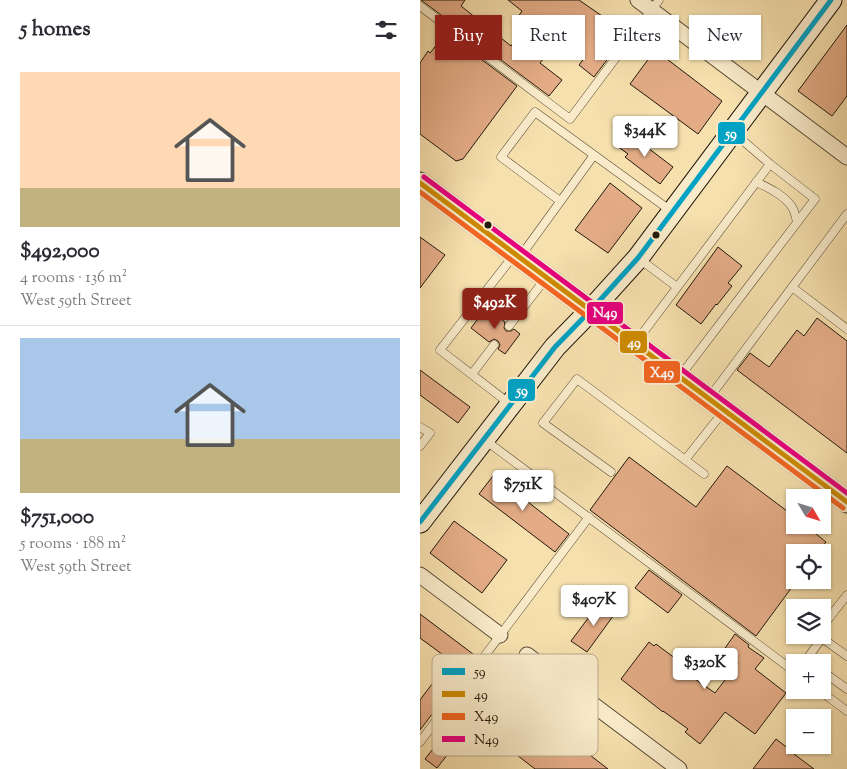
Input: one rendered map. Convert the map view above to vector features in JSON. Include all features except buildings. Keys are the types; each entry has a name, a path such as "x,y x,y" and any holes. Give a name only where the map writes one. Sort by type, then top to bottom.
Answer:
{"street":[{"path":"638,0 655,5 762,93 847,156"},
{"path":"420,522 555,346 638,258 831,0"},
{"path":"420,183 847,502"},
{"path":"420,574 500,635"},
{"path":"598,709 678,769"}],"lane":[{"path":"420,6 570,118 655,5"},
{"path":"560,201 501,158 535,112 673,212"},
{"path":"680,377 815,199 732,132"},
{"path":"510,404 440,350 560,201 594,155"},
{"path":"635,343 770,164"},
{"path":"756,182 773,190 785,200 793,208 797,222"},
{"path":"685,460 717,404 792,287 847,214"},
{"path":"638,258 676,287"},
{"path":"509,326 547,277"},
{"path":"792,287 847,329"},
{"path":"472,374 494,345"},
{"path":"611,472 544,423 577,379 704,474"},
{"path":"420,427 430,433 420,446"},
{"path":"484,439 786,665"},
{"path":"486,654 589,517"},
{"path":"831,615 847,594"},
{"path":"831,644 847,656"},
{"path":"831,677 847,689"},
{"path":"831,699 847,711"},
{"path":"420,742 432,726"}],"transit line":[{"name":"59","path":"420,522 555,347 638,258 831,0"},
{"name":"N49","path":"424,177 847,493"},
{"name":"49","path":"420,183 847,502"},
{"name":"X49","path":"420,192 843,508"}]}
